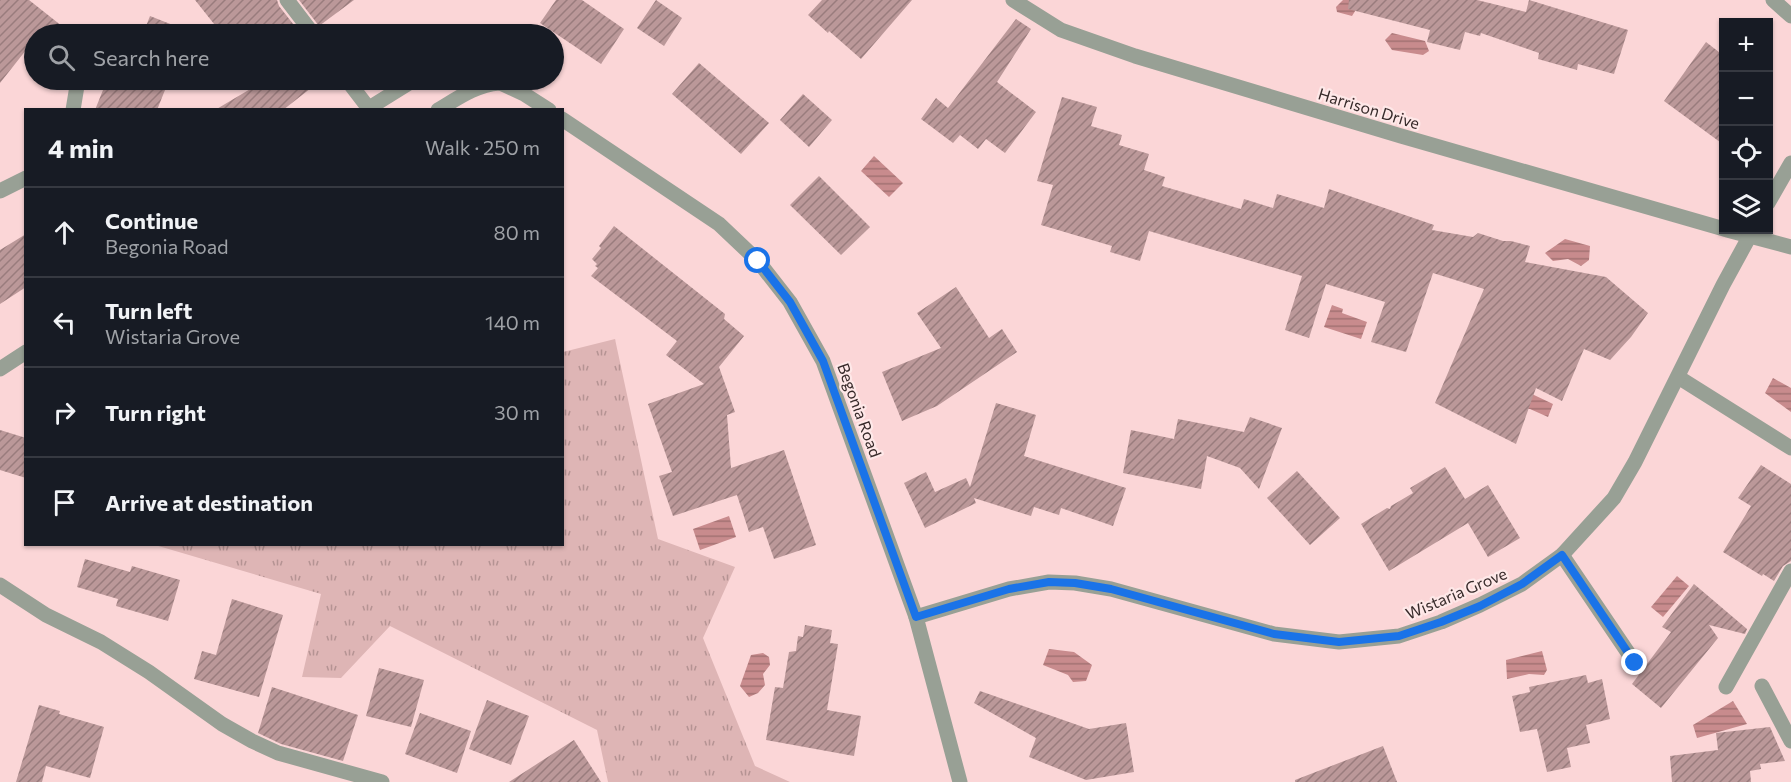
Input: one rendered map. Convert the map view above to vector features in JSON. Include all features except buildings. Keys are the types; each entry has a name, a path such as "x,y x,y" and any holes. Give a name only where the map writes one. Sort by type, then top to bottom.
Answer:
{"street":[{"path":"287,0 305,24"},
{"name":"Harrison Drive","path":"1013,0 1061,30 1135,56 1401,136 1719,227"},
{"path":"1773,0 1791,16"},
{"path":"73,108 76,90"},
{"path":"355,90 368,108"},
{"path":"371,108 398,90"},
{"path":"441,108 473,90"},
{"path":"516,90 546,108"},
{"name":"Begonia Road","path":"564,120 719,224 758,261 790,302 823,361 916,617 960,782"},
{"path":"1773,194 1791,163"},
{"path":"0,191 24,179"},
{"name":"Wistaria Grove","path":"916,617 1009,589 1049,582 1075,583 1111,589 1274,634 1339,642 1399,636 1480,606 1522,584 1562,555 1614,498 1635,462 1750,234"},
{"name":"Harrison Drive","path":"1754,234 1791,247"},
{"path":"0,369 24,353"},
{"path":"1678,377 1791,448"},
{"path":"1562,555 1635,663"},
{"path":"1726,687 1791,571"},
{"path":"0,585 46,615 101,642 222,724 252,741 278,753 382,782"},
{"path":"1762,686 1791,741"}],"green space":[{"path":"615,339 658,539 735,567 703,638 755,766 790,782 608,782 597,730 390,626 341,678 302,677 321,594 158,546 564,546 564,352"}],"shaded area":[{"path":"1343,0 1362,0 1352,16 1337,12 1336,7"},
{"path":"1392,33 1425,41 1429,51 1423,55 1392,50 1385,40"},
{"path":"874,156 903,183 889,197 861,171"},
{"path":"1565,239 1590,246 1589,260 1581,266 1568,259 1553,261 1545,253"},
{"path":"1332,305 1343,309 1342,313 1367,322 1361,339 1324,327"},
{"path":"1773,378 1791,388 1791,412 1765,393"},
{"path":"1519,388 1553,404 1548,417 1530,409 1520,409"},
{"path":"729,516 736,537 700,550 693,529"},
{"path":"1677,576 1689,586 1663,617 1651,607"},
{"path":"1049,649 1074,652 1092,665 1086,681 1073,682 1068,675 1043,665"},
{"path":"1542,651 1547,670 1544,675 1529,674 1507,679 1506,660"},
{"path":"763,653 769,657 770,665 763,674 765,685 758,693 749,697 740,686 751,655"},
{"path":"1733,701 1747,724 1697,738 1693,725"}],"route":[{"path":"758,261 790,302 823,361 916,617 1009,589 1049,582 1075,583 1111,589 1274,634 1339,642 1399,636 1441,622 1480,606 1522,584 1562,555 1635,663"}]}
